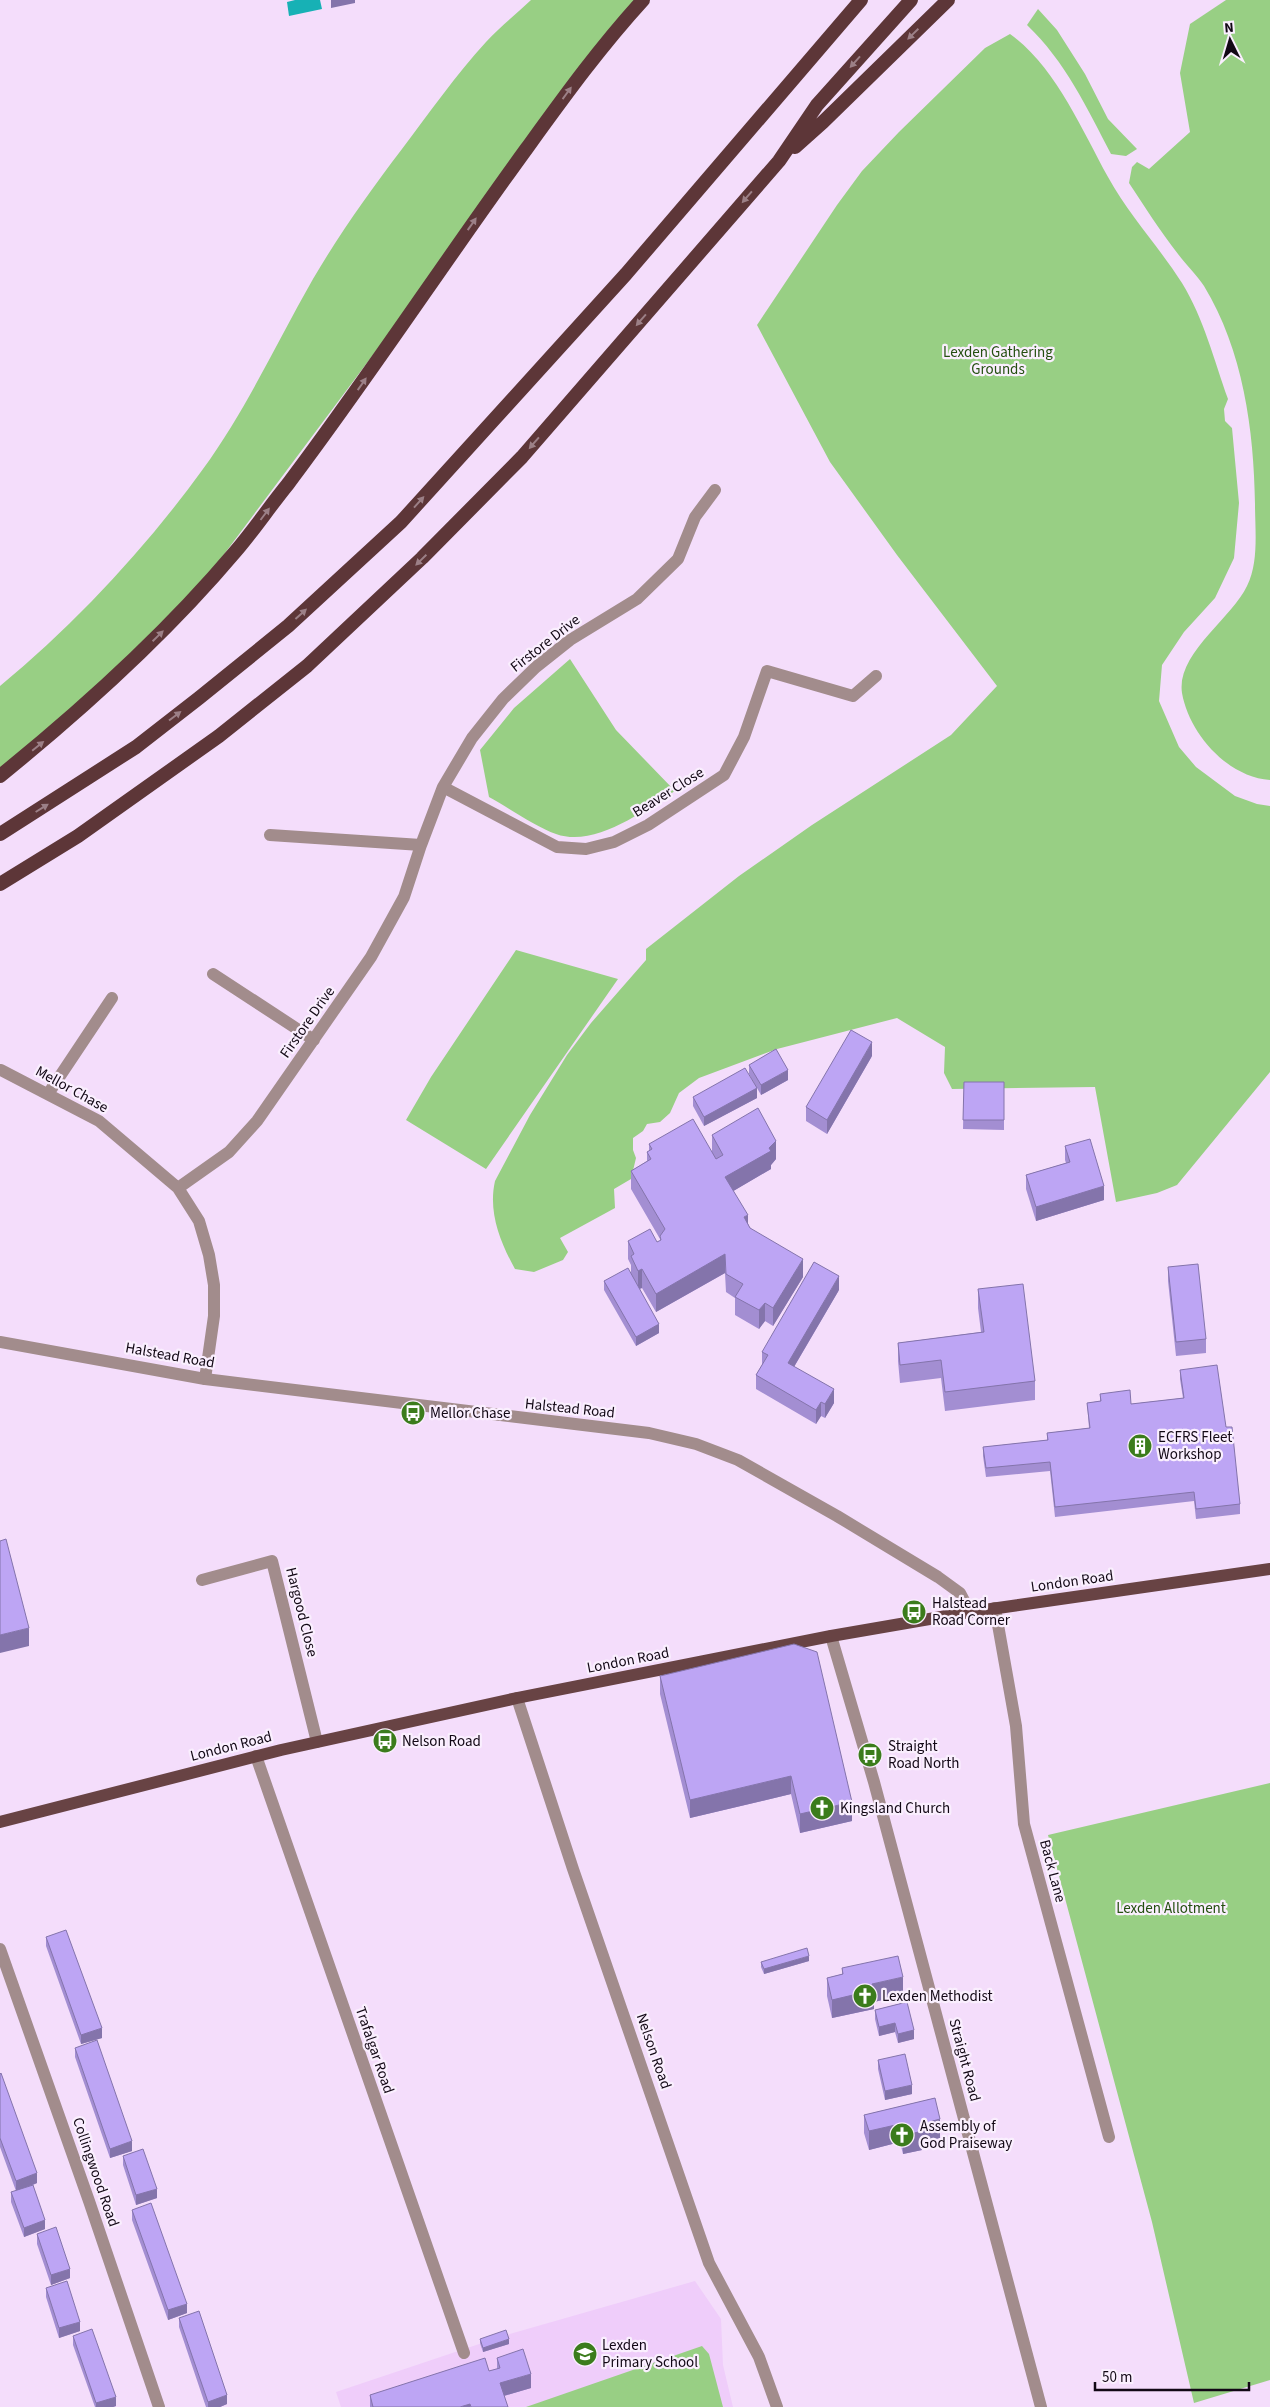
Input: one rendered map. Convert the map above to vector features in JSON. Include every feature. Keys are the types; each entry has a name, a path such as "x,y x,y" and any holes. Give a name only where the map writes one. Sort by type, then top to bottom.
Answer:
{"highway":[{"path":"0,776 52,735 103,688 165,629 236,552 336,421 444,264 582,72 642,0"},
{"path":"0,834 136,747 199,698 288,626 401,522 626,274 861,0"},
{"path":"0,884 85,830 219,736 307,666 422,558 522,457 779,161 817,105 911,0"},
{"path":"779,161 823,122 948,0"}],"main road":[{"name":"London Road","path":"0,1822 256,1756 517,1698 831,1636 970,1612 1270,1569"}],"street":[{"name":"Firstore Drive","path":"178,1188 229,1152 257,1121 371,957 404,897 421,844 443,787 472,738 503,699 536,667 570,640 637,600 678,559 695,517 715,490"},
{"name":"Beaver Close","path":"443,787 558,847 586,849 614,842 648,825 724,775 744,737 767,671 853,696 876,676"},
{"path":"270,835 421,844"},
{"path":"213,974 314,1040"},
{"path":"48,1094 112,998"},
{"name":"Mellor Chase","path":"1,1070 99,1121 178,1188 198,1220 209,1255 214,1285 214,1316 205,1379"},
{"name":"Halstead Road","path":"0,1342 205,1379 649,1433 696,1444 738,1460 837,1516 938,1577 960,1593 970,1612"},
{"name":"Hargood Close","path":"202,1580 272,1561 317,1742"},
{"name":"Back Lane","path":"995,1608 1016,1726 1024,1824 1109,2137"},
{"name":"Straight Road","path":"831,1636 874,1782 1041,2407"},
{"name":"Nelson Road","path":"517,1698 573,1869 709,2263 759,2357 777,2407"},
{"name":"Trafalgar Road","path":"256,1756 464,2354"},
{"name":"Collingwood Road","path":"0,1950 83,2183 159,2407"}],"shaded area":[{"path":"295,0 320,0 322,9 289,16 287,2"},
{"name":"Lexden Primary School","path":"695,2281 721,2319 723,2365 733,2407 341,2407 336,2392 506,2335"}],"green space":[{"path":"531,0 638,0 213,569 162,627 0,772 0,686 56,637 82,611 158,528 181,499 219,446 261,376 313,279 356,213 464,68 491,36"},
{"path":"1226,0 1270,0 1270,780 1254,777 1239,771 1225,762 1202,737 1193,723 1182,693 1182,679 1196,650 1240,598 1251,577 1256,535 1254,476 1249,419 1237,364 1217,311 1204,286 1171,245 1129,183 1132,167 1137,162 1149,169 1190,132 1180,73 1190,24"},
{"path":"1038,9 1057,30 1085,74 1108,119 1137,149 1126,156 1111,154 1084,102 1064,70 1041,39 1027,25"},
{"name":"Lexden Gathering Grounds","path":"1010,34 1041,63 1054,81 1116,191 1182,283 1203,325 1228,399 1224,409 1225,421 1232,428 1239,503 1234,558 1215,598 1184,632 1162,665 1159,701 1179,747 1196,767 1235,796 1257,804 1270,806 1270,1072 1177,1185 1157,1193 1116,1202 1095,1087 952,1089 944,1073 945,1047 897,1018 777,1049 699,1078 679,1093 670,1113 660,1122 647,1124 643,1131 633,1138 633,1150 636,1158 631,1179 614,1189 615,1208 560,1238 568,1252 563,1260 534,1272 515,1269 500,1237 494,1215 493,1193 495,1181 530,1115 567,1055 591,1023 646,960 646,949 739,876 812,825 951,735 997,686 897,555 830,462 757,325 837,205 862,171 985,48"},
{"path":"570,659 616,730 675,791 618,825 587,836 571,837 556,834 540,827 489,797 480,750 514,708"},
{"path":"516,950 618,979 486,1169 406,1120 431,1077"},
{"name":"Lexden Allotment","path":"1270,1783 1270,2380 1194,2403 1152,2222 1048,1835"},
{"path":"702,2346 709,2354 723,2407 526,2407"}],"building":[{"path":"851,1030 872,1042 827,1120 806,1107"},
{"path":"776,1049 788,1070 761,1085 749,1065"},
{"path":"745,1068 757,1088 704,1117 693,1097"},
{"path":"964,1082 1004,1082 1004,1120 963,1120"},
{"path":"758,1108 776,1141 769,1148 771,1151 725,1177 748,1215 744,1217 750,1228 803,1259 773,1308 765,1303 759,1310 735,1297 743,1284 726,1274 725,1254 656,1294 642,1269 638,1271 631,1256 634,1254 628,1241 650,1229 657,1242 661,1240 660,1236 665,1229 631,1171 651,1159 647,1152 652,1149 649,1144 693,1119 716,1159 723,1155 712,1135"},
{"path":"1090,1139 1104,1186 1036,1207 1026,1175 1070,1162 1065,1146"},
{"path":"814,1262 839,1276 788,1363 834,1389 825,1404 821,1402 816,1410 756,1375 768,1355 762,1352"},
{"path":"1198,1264 1206,1339 1176,1342 1168,1267"},
{"path":"628,1268 659,1324 636,1337 604,1281"},
{"path":"1023,1284 1035,1381 945,1392 941,1360 900,1365 898,1343 984,1332 978,1289"},
{"name":"ECFRS Fleet Workshop","path":"1217,1365 1226,1427 1232,1427 1240,1504 1196,1509 1194,1492 1055,1507 1050,1462 986,1468 983,1447 1048,1440 1047,1433 1090,1428 1087,1403 1101,1401 1100,1394 1130,1390 1131,1404 1184,1398 1180,1370"},
{"path":"6,1539 29,1628 0,1635 0,1541"},
{"path":"794,1644 817,1652 852,1802 800,1814 791,1776 690,1800 660,1676"},
{"path":"66,1930 102,2028 81,2035 46,1937"},
{"path":"807,1948 809,1956 764,1969 761,1962"},
{"path":"898,1956 903,1977 872,1984 874,1990 832,2000 827,1978 843,1974 842,1968"},
{"path":"907,2002 914,2030 898,2034 895,2023 879,2027 875,2010"},
{"path":"97,2040 132,2141 110,2149 75,2048"},
{"path":"905,2054 912,2085 885,2091 878,2060"},
{"path":"1,2073 37,2173 16,2181 0,2138"},
{"path":"935,2098 940,2119 921,2126 922,2131 903,2136 900,2124 869,2131 864,2115"},
{"path":"143,2149 157,2189 136,2195 123,2156"},
{"path":"33,2185 45,2220 24,2228 11,2192"},
{"path":"151,2203 187,2304 168,2310 132,2210"},
{"path":"56,2227 70,2269 51,2275 37,2234"},
{"path":"67,2281 80,2322 59,2328 46,2288"},
{"path":"199,2311 227,2395 208,2402 179,2318"},
{"path":"92,2329 116,2397 96,2403 73,2336"},
{"path":"506,2330 509,2339 483,2348 480,2339"},
{"path":"523,2349 531,2374 500,2383 508,2407 471,2407 470,2404 460,2407 373,2407 370,2395 485,2358 489,2371 500,2368 497,2358"}],"place":[{"name":"Mellor Chase","path":"413,1413"},
{"name":"ECFRS Fleet Workshop","path":"1140,1446"},
{"name":"Halstead Road Corner","path":"914,1612"},
{"name":"Nelson Road","path":"385,1741"},
{"name":"Straight Road North","path":"870,1755"},
{"name":"Kingsland Church","path":"822,1808"},
{"name":"Lexden Methodist","path":"865,1996"},
{"name":"Assembly of God Praiseway","path":"902,2135"},
{"name":"Lexden Primary School","path":"585,2354"}]}
